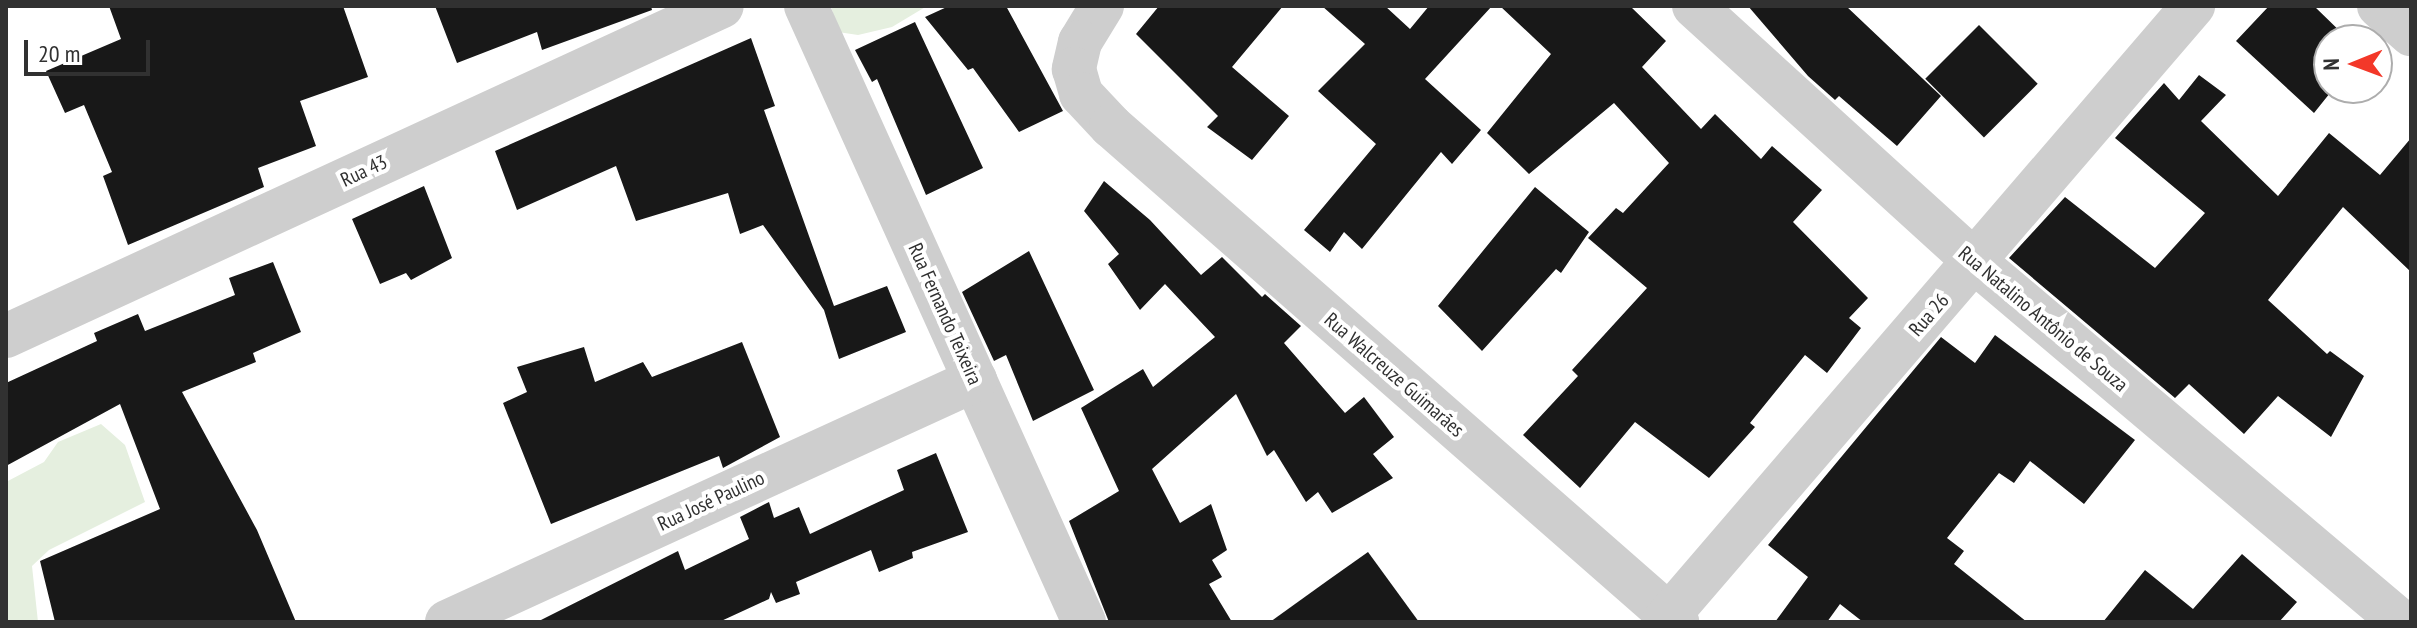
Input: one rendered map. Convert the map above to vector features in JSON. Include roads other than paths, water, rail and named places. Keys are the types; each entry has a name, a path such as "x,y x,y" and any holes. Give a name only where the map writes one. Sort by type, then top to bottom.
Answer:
{"street":[{"name":"Rua 43","path":"6,336 722,6"},
{"name":"Rua Fernando Teixeira","path":"806,6 1084,622"},
{"name":"Rua Walcreuze Guimarães","path":"1102,6 1080,42 1074,69 1081,94 1111,126 1670,620"},
{"name":"Rua Natalino Antônio de Souza","path":"1694,6 1975,262 2401,622"},
{"name":"Rua 26","path":"1670,620 2193,6"},
{"path":"2379,6 2411,34"},
{"name":"Rua José Paulino","path":"447,622 975,380"}]}
